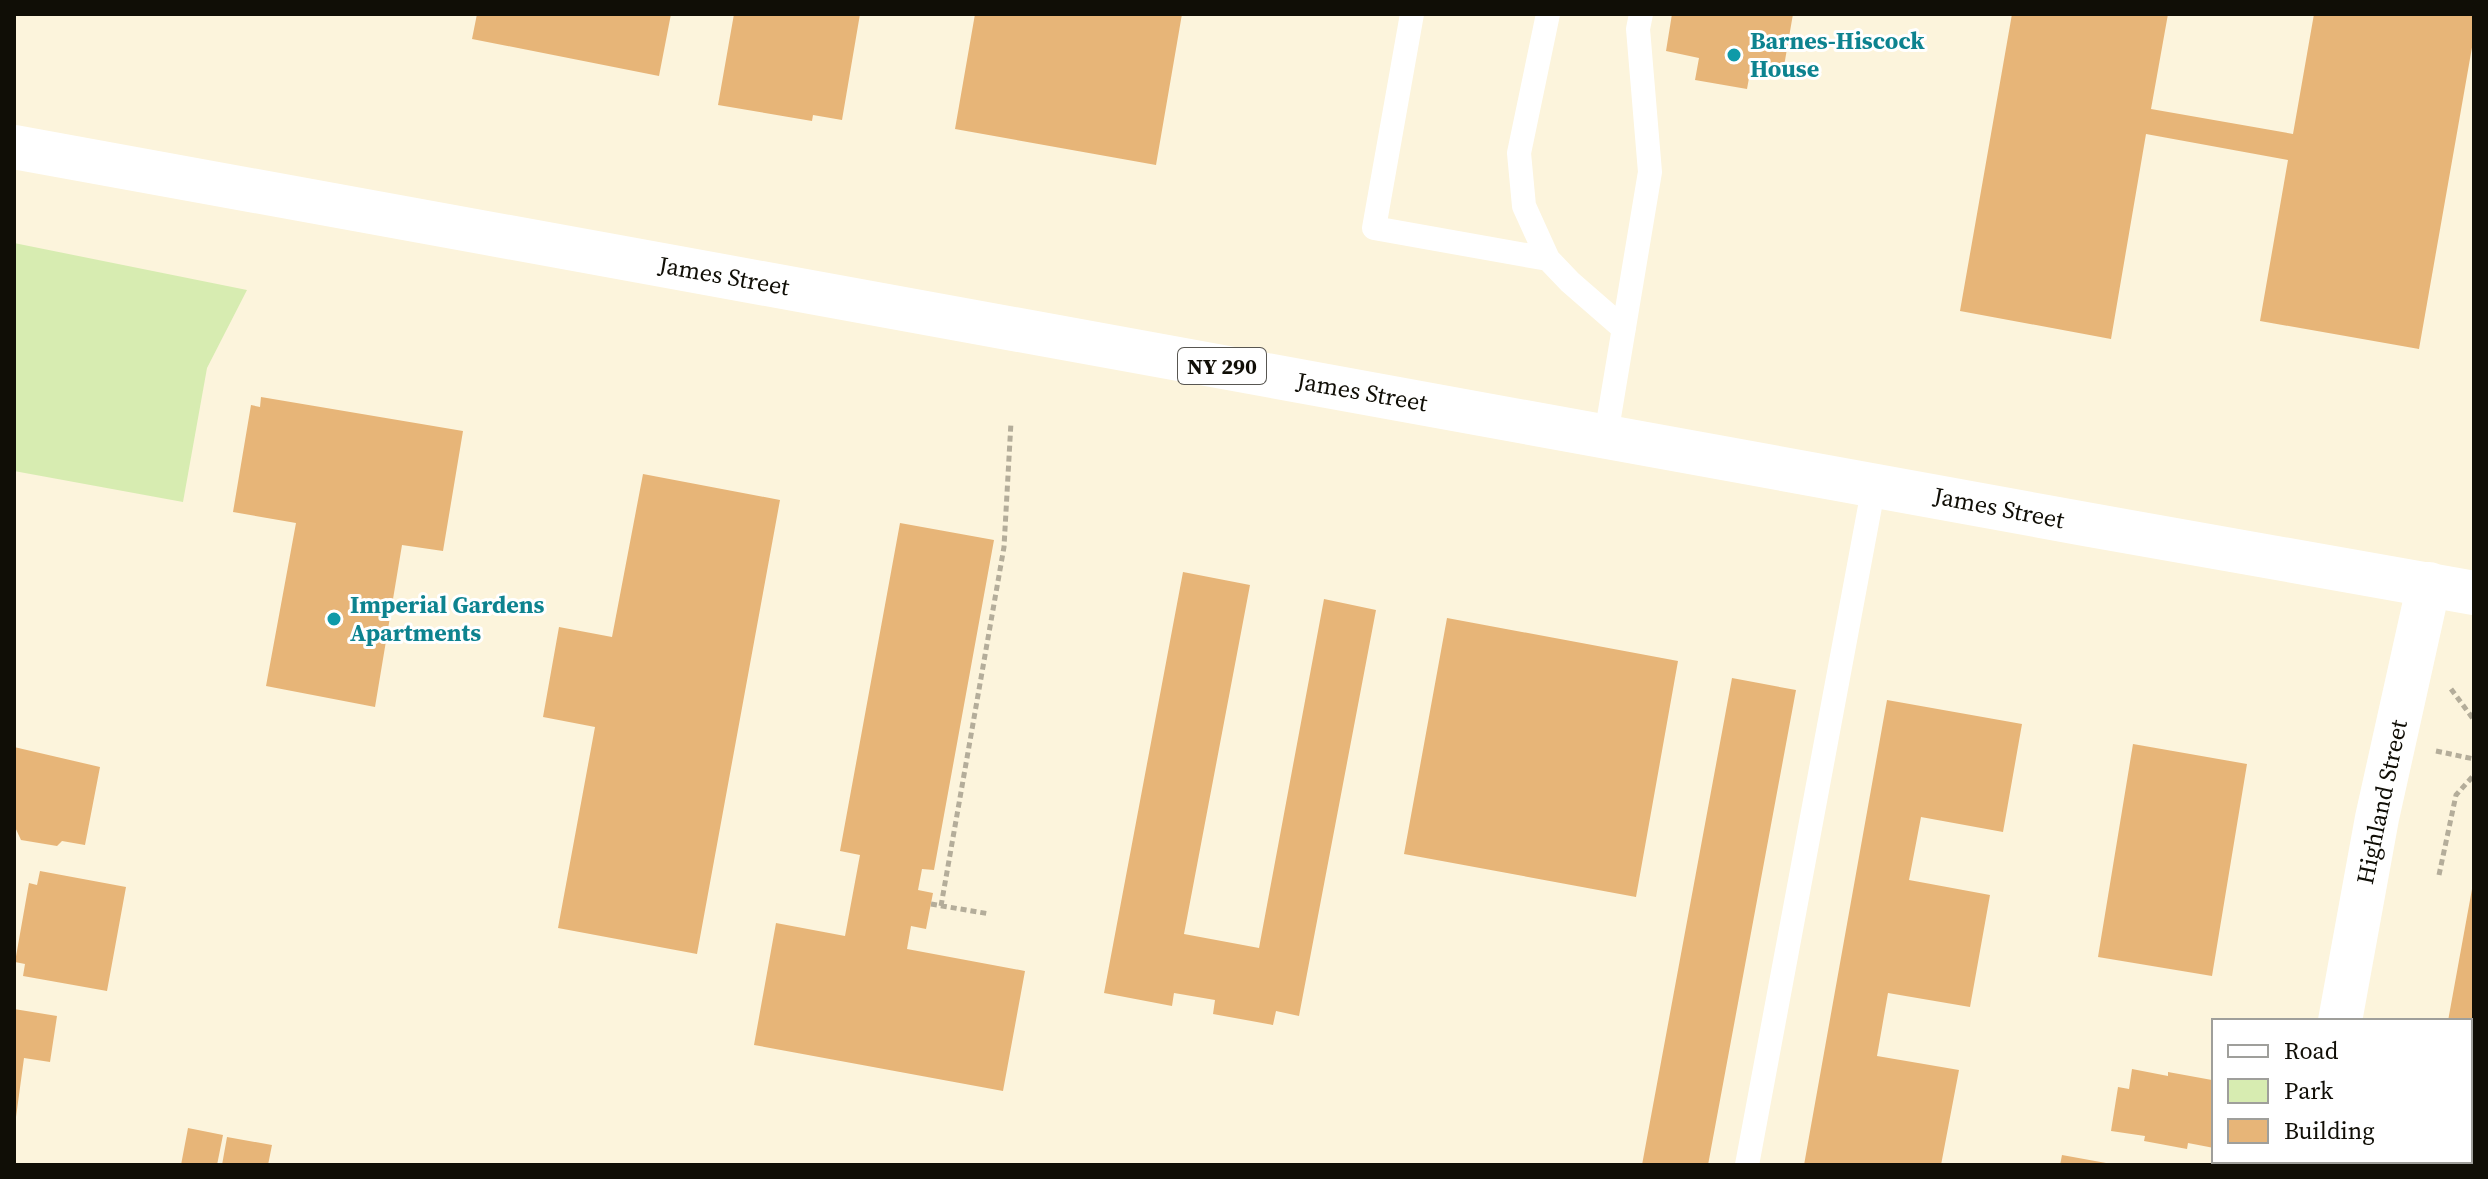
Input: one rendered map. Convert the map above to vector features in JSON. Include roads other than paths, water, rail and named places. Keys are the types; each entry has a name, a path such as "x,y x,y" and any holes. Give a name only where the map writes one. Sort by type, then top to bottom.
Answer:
{"main road":[{"name":"James Street","path":"14,147 2474,593"},
{"name":"Highland Street","path":"2340,1019 2377,818 2429,584"}],"lane":[{"path":"1412,14 1374,228 1548,259"},
{"path":"1548,14 1519,153 1524,206 1548,259 1624,329"},
{"path":"1606,435 1650,172 1638,29 1641,14"},
{"path":"1747,1165 1874,485"}],"place":[{"name":"Barnes-Hiscock House","path":"1734,55"},
{"name":"Imperial Gardens Apartments","path":"334,619"}]}
